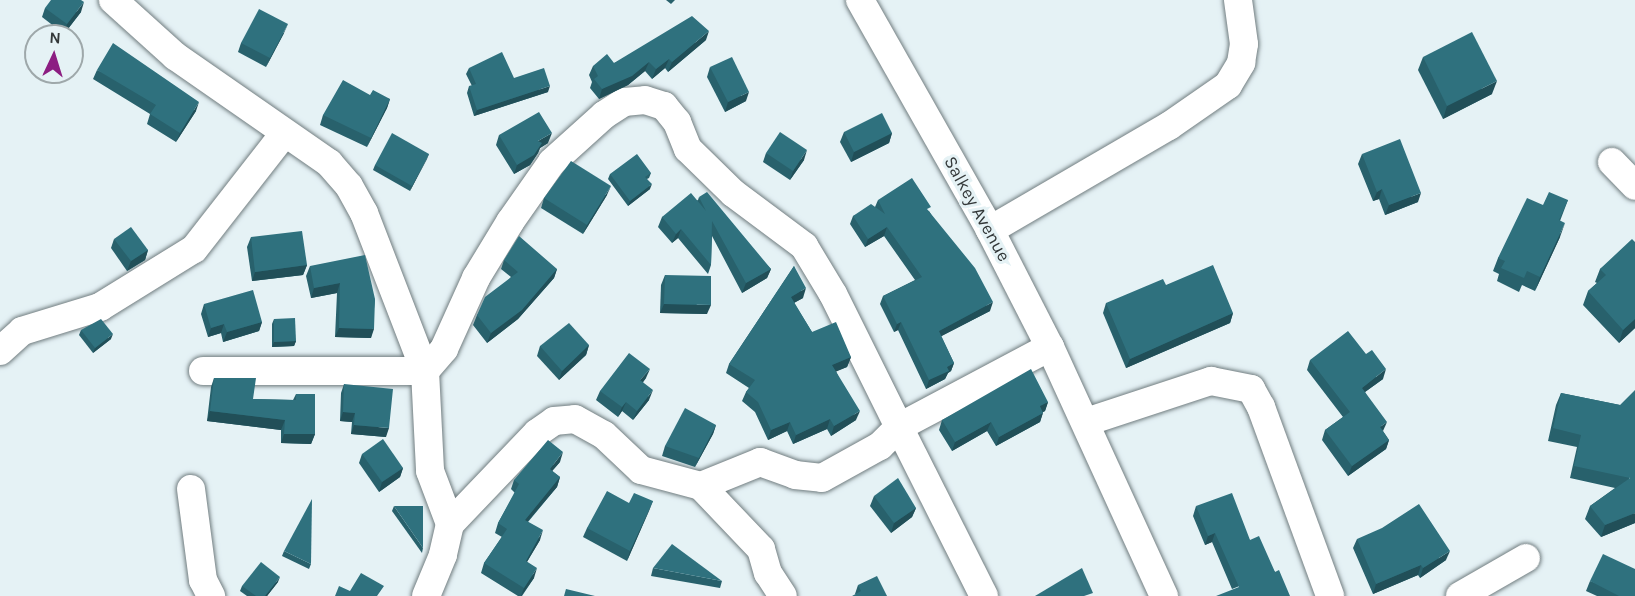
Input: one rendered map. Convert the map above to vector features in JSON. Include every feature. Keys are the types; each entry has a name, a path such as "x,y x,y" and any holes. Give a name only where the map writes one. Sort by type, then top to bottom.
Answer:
{"street":[{"path":"113,0 175,56 284,134 329,163 349,186 364,213 425,371 430,471 450,524"},
{"name":"Salkey Avenue","path":"860,0 990,230 1050,347 1164,596"},
{"path":"990,230 1168,126 1228,85 1241,63 1244,44 1238,0"},
{"path":"203,370 425,371 444,349 466,297 510,222 552,162 604,115 624,102 645,100 664,106 688,149 733,193 804,246 838,303 984,596"},
{"path":"0,351 22,331 100,307 194,249 284,134"},
{"path":"1612,162 1635,186"},
{"path":"701,486 760,462 795,475 822,478 880,446 898,427 1050,347"},
{"path":"1086,422 1211,381 1251,389 1261,407 1330,596"},
{"path":"426,596 443,555 450,524 500,468 554,421 575,419 604,435 640,470 701,486 761,549 768,573 783,596"},
{"path":"191,489 203,580 211,596"},
{"path":"1460,596 1526,558"}],"building":[{"path":"51,0 81,0 84,2 67,24 45,8"},
{"path":"259,9 288,24 270,58 241,43"},
{"path":"692,16 709,31 672,62 669,59 656,69 649,62 632,76 602,89 594,79 598,76 593,66 607,54 614,63"},
{"path":"1472,32 1497,81 1447,106 1423,57"},
{"path":"113,43 199,102 180,133 150,114 156,105 97,70"},
{"path":"502,52 514,78 544,68 550,86 477,110 469,86 476,84 469,68"},
{"path":"732,57 749,92 728,102 710,67"},
{"path":"343,80 370,95 373,90 390,99 371,138 323,115"},
{"path":"539,112 552,133 538,141 542,143 534,155 517,165 499,135"},
{"path":"882,113 892,133 854,152 844,132"},
{"path":"780,132 807,150 793,171 766,153"},
{"path":"392,133 429,154 412,186 375,165"},
{"path":"1400,139 1421,193 1389,205 1382,189 1377,192 1362,154"},
{"path":"637,154 651,173 645,177 652,184 630,201 610,174"},
{"path":"571,161 611,186 587,225 544,198"},
{"path":"912,178 931,207 927,209 975,268 993,302 939,331 954,363 947,367 949,371 929,380 901,322 897,324 883,296 922,277 887,227 868,239 853,216 871,204 885,214 878,200"},
{"path":"707,192 771,269 746,283 712,221 711,265 681,229 676,234 662,217 691,193 706,211 699,197"},
{"path":"1549,192 1568,200 1559,220 1565,223 1540,277 1527,271 1524,278 1501,268 1505,261 1498,258 1527,198 1543,205"},
{"path":"131,227 148,250 131,261 114,239"},
{"path":"302,231 307,265 255,272 251,237"},
{"path":"519,236 557,269 522,310 491,333 477,315 485,297 518,272 504,260"},
{"path":"1632,239 1635,242 1635,319 1623,330 1588,291 1606,275 1600,269"},
{"path":"365,255 375,299 374,329 339,328 340,283 314,288 310,266"},
{"path":"1213,265 1233,313 1130,359 1106,303 1163,279 1166,285"},
{"path":"794,266 806,288 791,297 812,332 836,322 851,357 832,365 860,411 834,426 830,419 796,435 790,422 771,430 758,402 746,392 755,380 729,364"},
{"path":"665,275 711,276 711,305 664,304"},
{"path":"253,290 262,322 227,332 224,324 211,328 204,304"},
{"path":"295,318 296,341 274,342 274,319"},
{"path":"101,319 113,334 95,348 81,330"},
{"path":"569,323 589,345 562,371 540,346"},
{"path":"1348,331 1366,354 1372,350 1386,369 1362,388 1387,422 1380,427 1389,440 1352,466 1325,430 1350,412 1310,360"},
{"path":"629,353 650,369 640,380 653,390 637,411 626,402 622,407 600,391"},
{"path":"1031,369 1048,402 1040,406 1043,413 999,437 991,422 955,442 942,420"},
{"path":"214,378 256,378 253,399 296,400 296,394 315,394 315,434 284,434 285,420 210,411"},
{"path":"344,384 393,389 389,428 354,425 355,413 343,412"},
{"path":"1635,390 1635,513 1605,525 1590,506 1630,478 1574,466 1581,435 1553,428 1561,393 1620,405"},
{"path":"685,408 716,425 699,458 665,446"},
{"path":"383,439 403,468 382,482 362,454"},
{"path":"548,440 563,452 550,469 560,477 525,520 543,530 526,561 537,568 524,588 484,563 507,529 498,523 519,484 514,480"},
{"path":"898,478 916,508 894,523 874,496"},
{"path":"607,491 629,503 634,493 653,501 630,551 587,528"},
{"path":"1232,493 1250,540 1259,536 1275,572 1279,570 1290,596 1216,596 1239,587 1215,533 1208,536 1196,506"},
{"path":"312,499 311,564 284,551"},
{"path":"1419,504 1450,551 1423,568 1421,565 1376,584 1357,539 1382,528"},
{"path":"394,506 423,506 423,548"},
{"path":"672,544 722,581 653,568"},
{"path":"1603,554 1635,569 1635,596 1619,596 1590,581"},
{"path":"261,562 280,577 265,596 256,596 242,586"},
{"path":"1082,568 1093,593 1084,596 1035,596"},
{"path":"361,573 384,586 377,596 335,596 339,586 350,591"},
{"path":"877,576 887,596 852,596 861,591 858,585"},
{"path":"566,589 595,596 564,596"}]}
